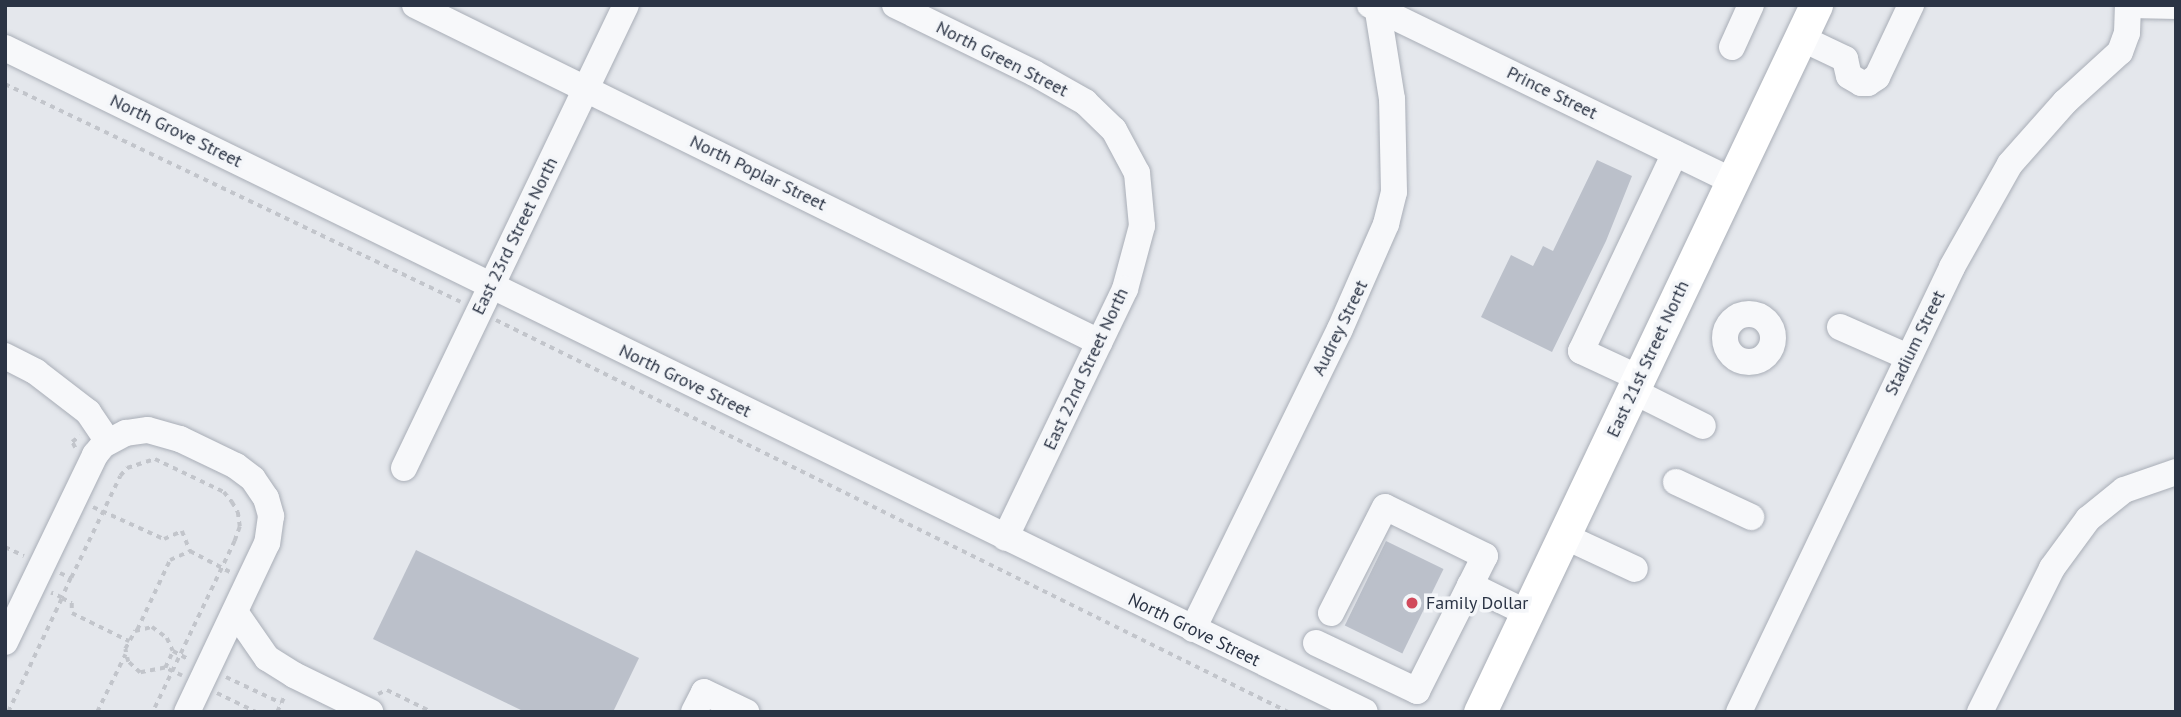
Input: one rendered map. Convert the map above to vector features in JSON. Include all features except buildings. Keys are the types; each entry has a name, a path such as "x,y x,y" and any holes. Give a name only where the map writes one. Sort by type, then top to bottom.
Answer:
{"main road":[{"name":"East 21st Street North","path":"1480,712 1816,5"}],"street":[{"name":"North Poplar Street","path":"415,5 1100,342"},
{"name":"East 23rd Street North","path":"404,468 626,5"},
{"name":"North Green Street","path":"895,5 1034,73 1085,102 1114,130 1126,154"},
{"path":"1801,38 1845,59 1849,76 1861,83 1868,83 1877,77 1911,5"},
{"path":"2129,5 2176,6"},
{"name":"Stadium Street","path":"1740,712 1952,268 2010,164 2065,103 2120,52 2127,33 2129,5"},
{"name":"Prince Street","path":"1375,7 1733,181"},
{"name":"Audrey Street","path":"1193,629 1340,329 1386,224 1394,192 1392,99 1375,7"},
{"path":"1732,47 1745,7"},
{"name":"North Grove Street","path":"5,48 1366,712"},
{"path":"1675,153 1581,351 1703,426"},
{"name":"East 22nd Street North","path":"1005,538 1125,289 1142,226 1137,173 1126,154"},
{"path":"1840,327 1908,357"},
{"path":"5,356 36,372 88,412 102,433"},
{"path":"102,433 159,431 236,466 253,479 266,498 271,516 267,543 187,712"},
{"path":"5,642 32,560 74,499 95,455 102,433"},
{"path":"1980,712 2052,568 2088,519 2124,490 2176,472"},
{"path":"1676,482 1751,517"},
{"path":"1298,679 1385,507 1485,556 1417,691 1325,627"},
{"path":"1564,536 1635,569"},
{"path":"1470,585 1527,613"},
{"path":"236,612 267,658 362,710"},
{"path":"694,712 704,692 747,712"}],"path":[{"path":"6,84 479,311 1288,712"},
{"path":"78,454 72,442 102,433"},
{"path":"17,712 8,710 120,476 127,468 144,460 155,459 224,492 238,512 240,527 153,712"},
{"path":"74,499 164,539 182,531 191,551 249,582"},
{"path":"5,547 71,578"},
{"path":"137,631 170,560 191,551"},
{"path":"32,560 41,588 72,603 72,613 130,641"},
{"path":"165,668 173,651"},
{"path":"97,712 126,653"}],"place":[{"name":"Family Dollar","path":"1412,603"}]}
